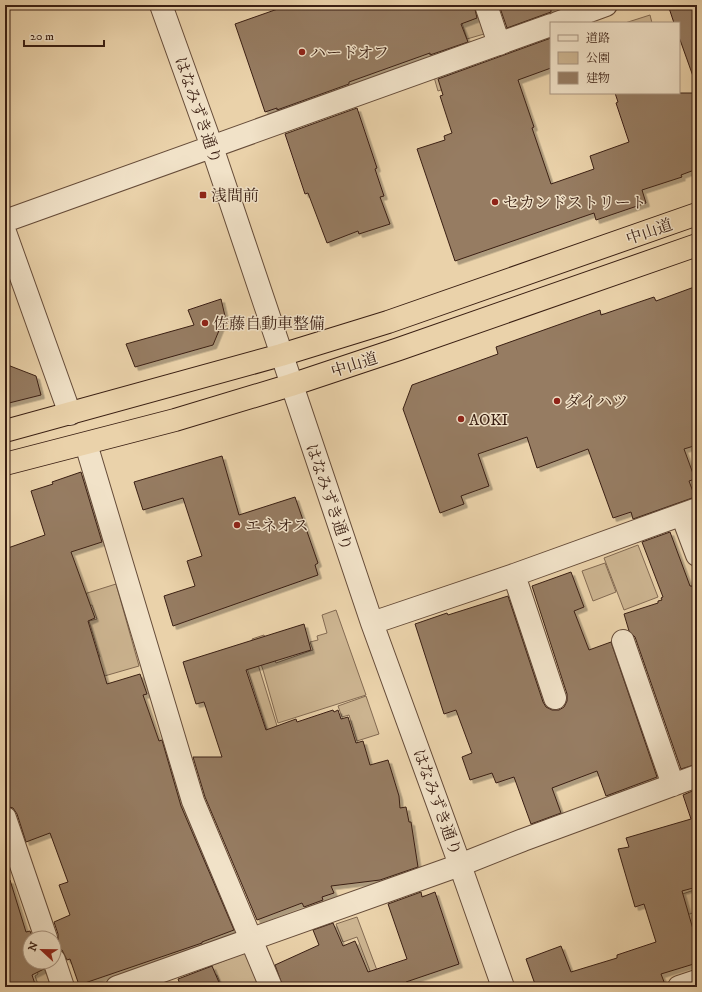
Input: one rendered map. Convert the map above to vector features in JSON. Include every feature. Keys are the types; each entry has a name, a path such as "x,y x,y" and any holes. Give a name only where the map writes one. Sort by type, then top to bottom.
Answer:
{"highway":[{"name":"中山道","path":"5,431 281,355 388,322 697,214"},
{"name":"中山道","path":"5,464 175,420 292,385 697,245"}],"street":[{"name":"はなみずき通り","path":"162,5 212,147 372,623 503,987"},
{"path":"486,5 499,44"},
{"path":"560,22 606,5"},
{"path":"5,221 550,25"},
{"path":"5,232 70,414"},
{"path":"86,444 193,801 271,987"},
{"path":"372,623 514,575 690,512 697,555"},
{"path":"514,575 555,698"},
{"path":"623,641 673,785"},
{"path":"117,987 460,865 523,840 697,776"},
{"path":"5,818 43,930"},
{"path":"57,970 63,987"},
{"path":"679,987 697,980"}],"green space":[{"path":"469,5 475,5 484,34 467,39 462,23 474,19"},
{"path":"650,15 652,22 628,22"},
{"path":"475,63 480,76 438,91 434,77"},
{"path":"638,545 658,597 624,610 604,558"},
{"path":"605,563 616,592 593,601 582,571"},
{"path":"116,584 139,666 70,686 64,668 100,657 89,621 97,619 92,605 84,607 81,595"},
{"path":"336,610 366,695 278,723 263,670 252,639 264,635 276,663 313,650 310,642 318,640 317,636 327,633 322,615"},
{"path":"256,658 282,742 271,743 245,662"},
{"path":"366,696 379,734 357,741 349,715 342,717 338,706"},
{"path":"697,889 697,925 693,913 686,915 665,900"},
{"path":"357,917 381,981 375,984 357,937 343,942 336,924"},
{"path":"247,952 262,987 222,987 217,975 212,976 208,967"},
{"path":"37,970 45,970 51,987 39,987 35,976 38,974"}],"building":[{"path":"289,5 474,5 477,18 461,24 468,42 430,55 430,53 277,110 277,108 265,112 235,24"},
{"path":"499,5 551,5 551,12 507,28"},
{"path":"668,5 697,5 697,79 694,79 680,40 680,22 674,22"},
{"path":"550,38 550,68 518,80 551,184 594,169 590,156 629,142 616,103 618,102 615,94 697,93 697,169 681,175 682,177 642,190 646,203 596,220 594,213 455,261 417,149 445,140 444,136 452,133 440,96 443,95 438,79"},
{"path":"357,108 377,168 375,169 384,196 380,197 390,224 359,234 358,231 327,243 308,193 305,194 285,134"},
{"path":"697,286 697,445 684,449 695,479 689,481 695,497 633,519 631,512 613,518 588,449 537,468 527,437 478,454 489,486 461,496 464,504 440,513 403,409 412,385 498,354 496,347 600,310 601,315 654,297 656,301"},
{"path":"221,299 225,316 213,345 135,367 126,344 194,325 188,310"},
{"path":"5,364 36,376 41,395 5,404"},
{"path":"222,456 239,515 295,497 318,563 315,565 318,575 173,626 164,596 195,586 187,561 202,556 183,498 143,510 134,482"},
{"path":"81,472 102,542 71,552 95,618 88,621 107,684 140,674 147,694 143,695 159,741 162,740 181,806 234,930 202,943 79,985 70,959 67,960 62,950 62,930 57,930 54,922 70,915 59,885 68,882 50,833 26,842 17,814 13,808 5,806 5,549 45,535 31,491 53,484 52,482"},
{"path":"670,532 690,586 692,586 697,599 697,764 681,769 635,637 629,631 624,614 658,603 658,601 662,600 661,598 663,597 642,542"},
{"path":"571,572 584,607 574,611 589,650 611,642 657,777 606,796 597,771 552,788 561,813 531,824 514,777 496,783 492,773 470,780 462,757 472,753 456,710 444,714 415,624 447,613 448,615 508,596 543,702 546,707 552,710 559,710 564,707 567,701 567,694 532,586"},
{"path":"304,624 311,650 246,670 266,730 296,719 297,722 333,710 334,712 338,710 341,719 348,717 356,743 363,741 370,765 388,760 399,796 400,808 406,807 409,822 411,822 418,867 380,880 331,886 334,893 322,897 323,900 304,907 302,903 257,920 205,797 193,757 222,757 204,702 196,704 183,662"},
{"path":"697,789 697,887 682,891 697,943 697,963 661,974 666,987 536,987 526,959 561,946 571,972 617,958 617,955 656,942 644,904 635,907 618,849 629,847 626,838 691,819 683,795"},
{"path":"10,880 25,930 22,930 22,970 42,970 32,975 36,987 5,987 5,881"},
{"path":"421,892 422,897 435,892 459,964 406,982 408,987 283,987 275,965 319,945 313,930 333,923 343,946 355,941 368,972 407,959 388,904"},
{"path":"212,966 221,987 181,987 178,979"}],"place":[{"name":"ハードオフ","path":"302,52"},
{"name":"浅間前","path":"203,195"},
{"name":"セカンドストリート","path":"495,202"},
{"name":"佐藤自動車整備","path":"205,323"},
{"name":"ダイハツ","path":"557,401"},
{"name":"AOKI","path":"461,419"},
{"name":"エネオス","path":"237,525"}]}
